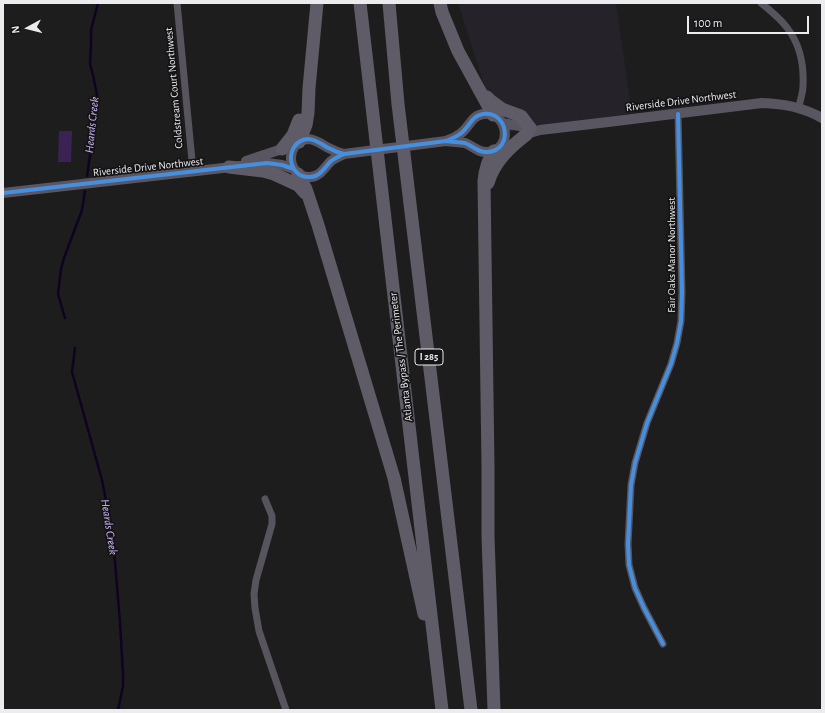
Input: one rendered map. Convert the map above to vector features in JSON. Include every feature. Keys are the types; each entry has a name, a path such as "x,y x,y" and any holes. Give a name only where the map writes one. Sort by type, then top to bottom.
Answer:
{"highway":[{"path":"298,143 306,125 308,113 309,88 318,3"},
{"name":"Atlanta Bypass / The Perimeter","path":"360,3 442,710"},
{"name":"I 285","path":"388,3 399,112 470,710"},
{"path":"440,3 442,12 458,51 477,86 498,119"},
{"path":"477,86 491,101 502,109 522,116 532,130 505,153 496,165 484,198"},
{"path":"282,149 290,140 295,130 309,88"},
{"path":"494,710 488,536 484,172 486,164 498,147"},
{"path":"229,167 263,171 274,174 298,185 309,197"},
{"path":"296,171 309,197 394,478 438,672"}],"street":[{"name":"Coldstream Court Northwest","path":"177,3 192,171"},
{"path":"761,3 788,29 798,46 803,66 803,87 799,107"},
{"name":"Riverside Drive Northwest","path":"498,147 532,130 762,103 781,103 799,107 822,118"},
{"name":"Riverside Drive Northwest","path":"446,141 461,134 476,116 482,114 487,114 532,130"},
{"name":"Fair Oaks Manor Northwest","path":"663,644 635,588 630,565 628,544 631,485 635,463 647,423 671,364 681,321 682,292 678,114"},
{"path":"347,153 446,141 460,142 484,152 489,152 498,147 505,133 498,119"},
{"name":"Riverside Drive Northwest","path":"229,167 307,139 318,142 332,150 347,153"},
{"path":"296,171 291,164 290,158 293,148 298,143"},
{"name":"Riverside Drive Northwest","path":"3,193 267,163 282,165 304,176 310,177 316,176 332,160 347,153"},
{"path":"264,499 272,516 272,524 256,580 254,594 255,608 259,631 286,710"}],"shaded area":[{"path":"458,3 616,3 632,113 505,133 498,128"},
{"path":"59,131 72,131 71,162 58,162"}],"waterway":[{"name":"Heards Creek","path":"87,176 97,95 90,64 91,30 98,3"},
{"name":"Heards Creek","path":"65,318 58,294 61,269 82,210 85,191"},
{"name":"Heards Creek","path":"75,348 72,372 102,480 114,550 123,674 123,686 118,710"}],"cycle path":[{"path":"344,154 314,140 308,139 300,141 295,146 292,152 292,166 296,172 302,176 313,177 322,172 331,161 344,154 446,141 463,132 476,117 483,114 491,114 498,118 505,131 502,145 496,150 488,152 478,150 465,143 446,141"},
{"path":"663,644 635,588 629,565 628,544 631,485 635,463 647,423 671,364 681,321 682,292 678,114"},
{"path":"3,193 267,163 282,165 294,169"}]}
